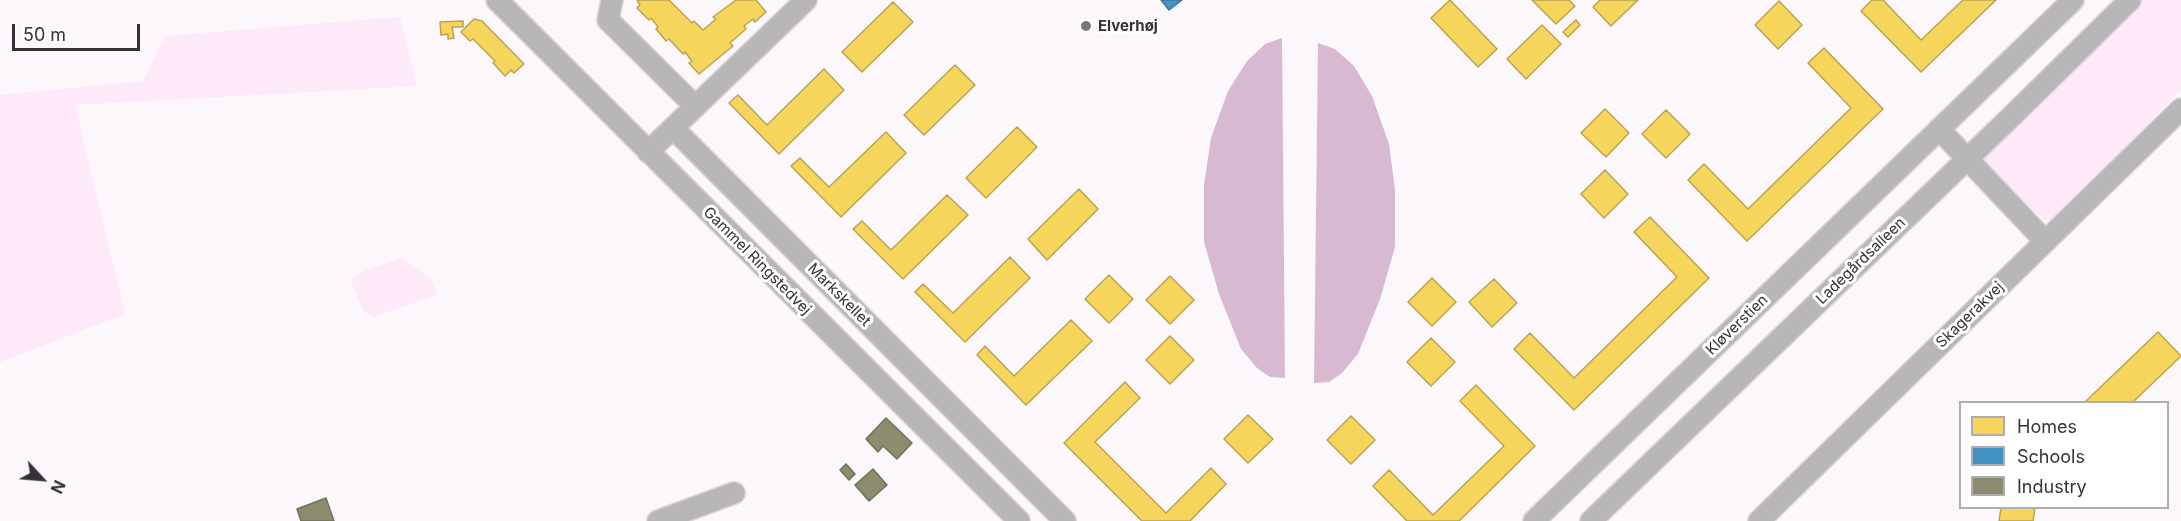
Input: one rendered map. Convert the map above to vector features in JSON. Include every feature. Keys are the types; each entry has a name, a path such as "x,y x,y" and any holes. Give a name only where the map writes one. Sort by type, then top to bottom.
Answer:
{"street":[{"name":"Gammel Ringstedvej","path":"497,0 1019,521"},
{"path":"612,0 608,20 695,106"},
{"path":"648,152 806,0"},
{"name":"Kløverstien","path":"1534,521 2073,0"},
{"name":"Ladegårdsalleen","path":"1591,521 2130,0"},
{"name":"Skagerakvej","path":"1759,521 2181,109"},
{"name":"Markskellet","path":"673,128 1065,521"},
{"path":"1939,129 2045,241"},
{"path":"983,486 1006,462"},
{"path":"658,521 734,493"}],"shaded area":[{"path":"2140,0 2181,0 2181,90 2053,220 2043,220 1979,156"},
{"path":"400,17 417,86 75,105 125,314 0,362 0,95 143,81 165,36"},
{"path":"1282,38 1285,378 1270,377 1257,368 1241,349 1219,294 1204,242 1204,185 1211,138 1228,91 1247,61 1265,44"},
{"path":"1318,43 1335,49 1354,66 1372,96 1389,144 1395,190 1395,247 1380,299 1358,354 1342,373 1329,382 1314,383"},
{"path":"403,258 432,280 437,295 373,317 363,310 350,279 364,271"}],"building: Homes":[{"path":"637,0 669,0 692,23 694,21 703,30 716,19 713,17 736,0 756,0 766,12 755,22 753,19 744,26 746,29 730,43 733,46 699,74 689,63 692,61 685,52 683,54 669,39 666,41 656,29 658,27 651,18 649,20 637,8 640,5"},
{"path":"1450,0 1497,49 1478,67 1431,18"},
{"path":"1532,0 1569,0 1575,6 1556,24"},
{"path":"1600,0 1638,0 1611,26 1593,7"},
{"path":"1872,0 1883,0 1921,40 1963,0 1996,0 1921,72 1861,11"},
{"path":"1779,1 1802,25 1778,49 1755,25"},
{"path":"893,2 913,22 862,72 842,52"},
{"path":"474,19 482,21 524,64 514,73 511,70 505,76 493,63 495,61 473,39 470,41 461,32"},
{"path":"1576,20 1580,25 1568,37 1563,32"},
{"path":"463,21 463,27 452,27 454,38 448,39 448,34 441,35 440,22"},
{"path":"1542,25 1561,44 1526,79 1507,59"},
{"path":"1824,48 1883,109 1747,241 1688,180 1704,164 1748,209 1851,108 1808,63"},
{"path":"955,65 975,85 924,135 904,115"},
{"path":"824,69 844,90 779,154 729,103 738,95 767,125"},
{"path":"1605,109 1629,133 1606,157 1581,133"},
{"path":"1666,110 1690,134 1666,158 1642,134"},
{"path":"1017,127 1037,147 986,198 966,178"},
{"path":"886,132 906,153 841,217 791,166 800,158 829,187"},
{"path":"1605,170 1628,194 1604,218 1581,194"},
{"path":"1079,189 1098,209 1047,260 1028,239"},
{"path":"947,195 968,215 903,279 853,229 862,221 891,250"},
{"path":"1650,217 1709,278 1574,410 1514,349 1530,333 1574,378 1677,277 1634,232"},
{"path":"1010,257 1030,278 965,342 915,292 923,284 953,313"},
{"path":"1109,275 1133,299 1109,323 1085,299"},
{"path":"1170,276 1194,300 1170,324 1146,300"},
{"path":"1432,278 1456,302 1432,326 1408,302"},
{"path":"1494,279 1517,303 1492,327 1469,302"},
{"path":"1071,320 1092,341 1026,405 977,355 985,346 1014,376"},
{"path":"2158,332 2181,356 2134,401 2086,401"},
{"path":"1170,336 1194,360 1170,384 1146,360"},
{"path":"1431,338 1455,362 1431,386 1407,362"},
{"path":"1125,382 1140,398 1095,442 1166,513 1211,468 1226,484 1190,521 1142,521 1064,443"},
{"path":"1476,385 1535,446 1459,521 1407,521 1373,486 1389,470 1433,515 1504,446 1460,401"},
{"path":"1248,415 1273,439 1248,463 1224,439"},
{"path":"1351,416 1375,440 1351,464 1327,440"},
{"path":"2001,509 2035,509 2033,521 1999,521"}],"building: Schools":[{"path":"1161,0 1182,0 1169,10"}],"building: Industry":[{"path":"886,418 912,443 897,459 883,446 878,452 866,439"},
{"path":"846,464 855,474 849,480 840,470"},
{"path":"873,469 887,485 869,501 855,485"},
{"path":"326,498 334,521 301,521 297,509"}],"place":[{"name":"Elverhøj","path":"1086,26"}]}
